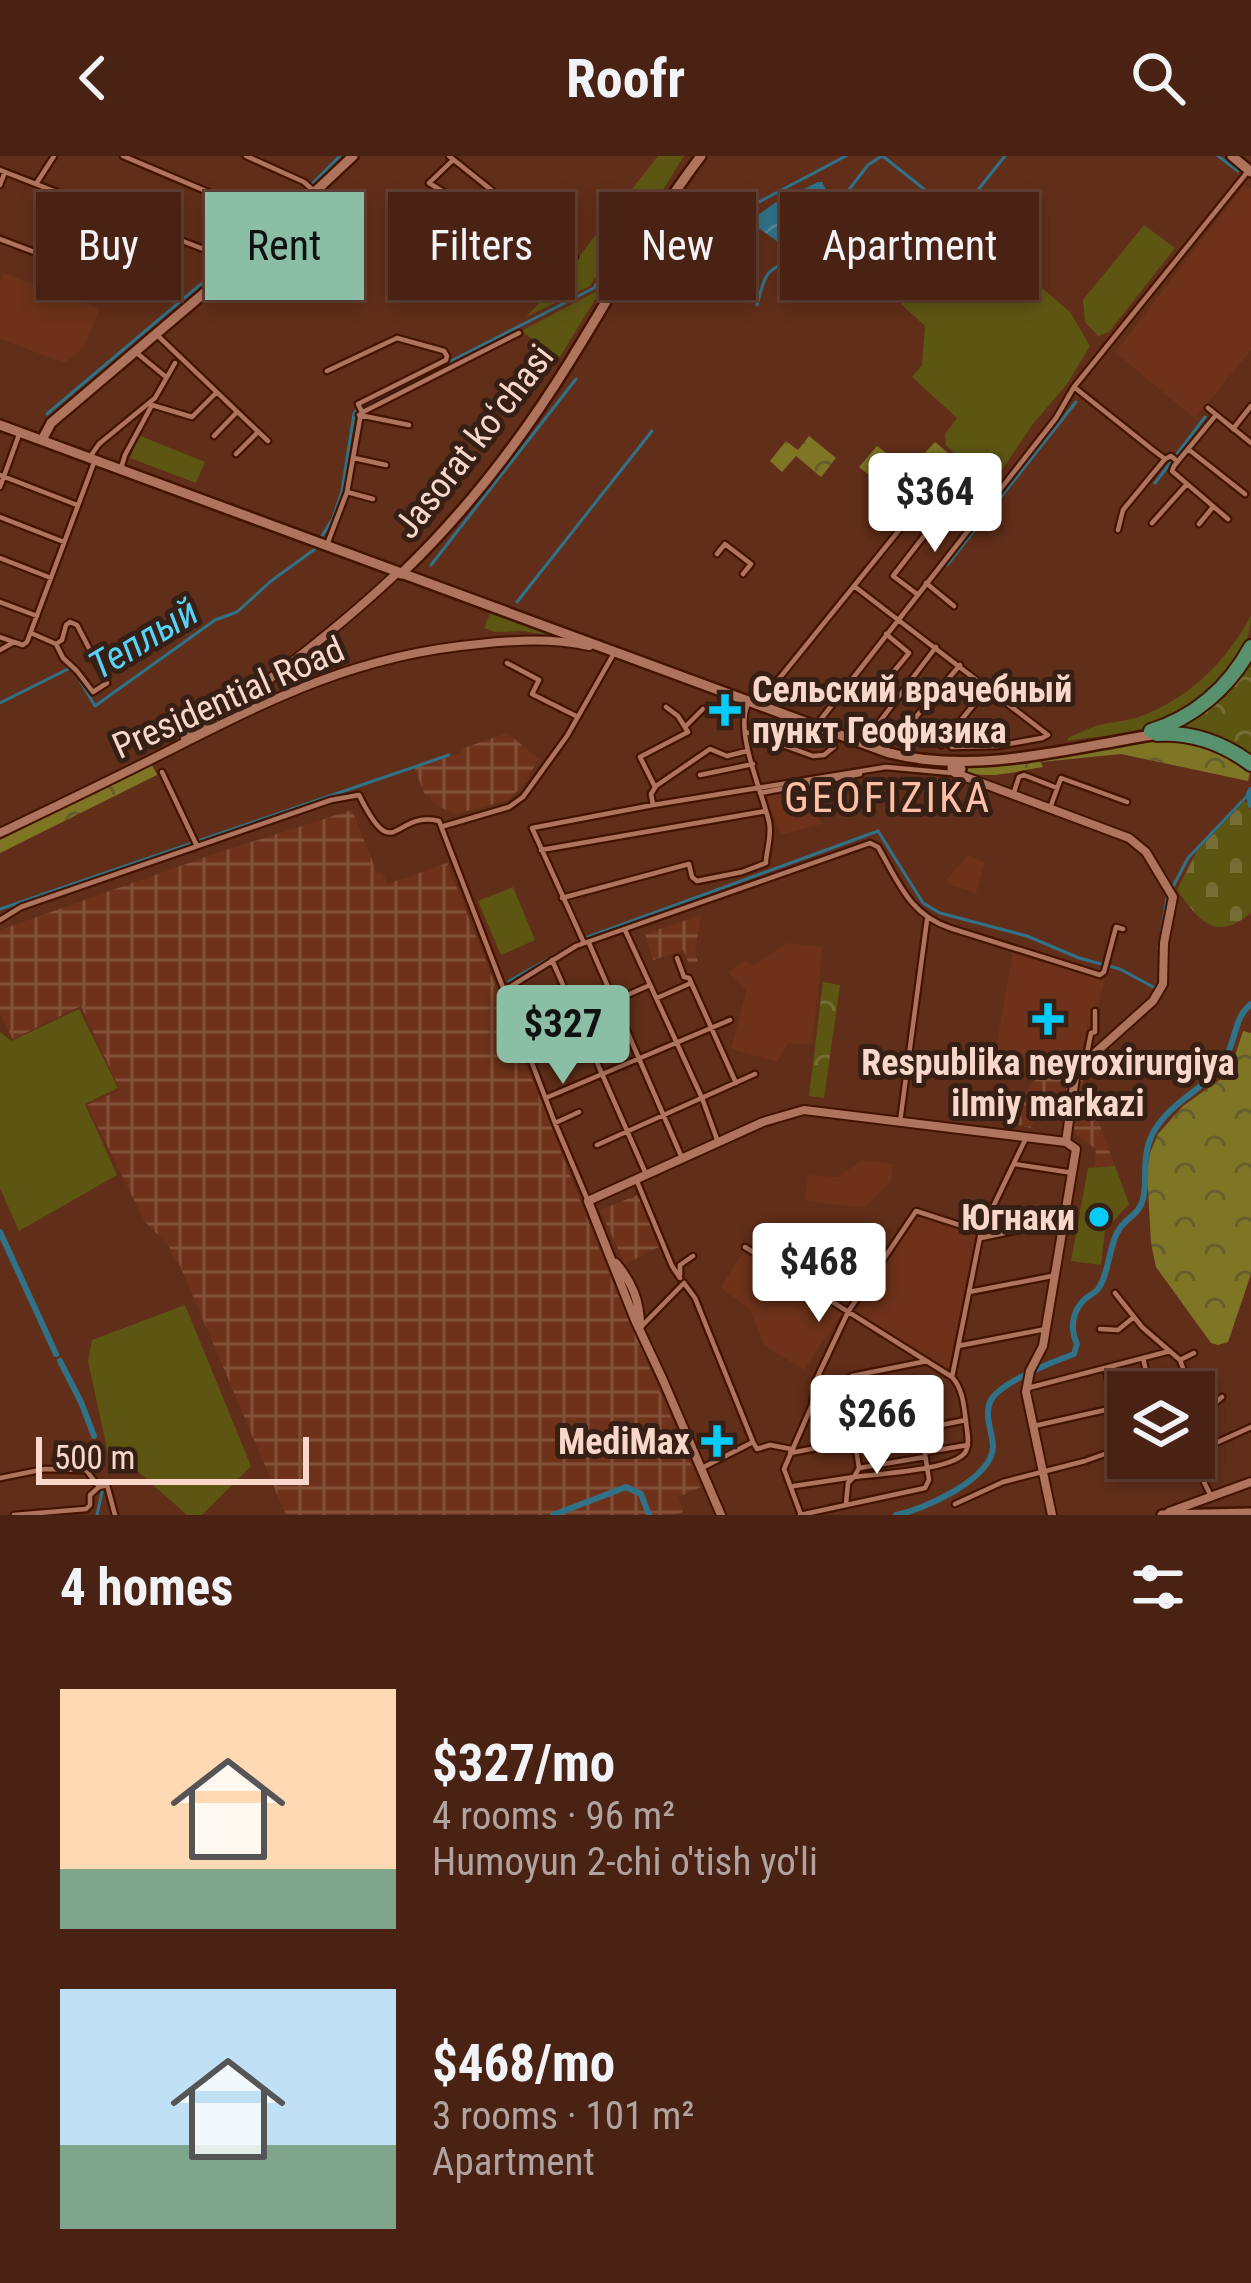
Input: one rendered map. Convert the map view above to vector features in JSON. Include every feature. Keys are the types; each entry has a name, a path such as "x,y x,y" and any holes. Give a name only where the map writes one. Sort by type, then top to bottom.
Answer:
{"highway":[{"path":"1152,733 1207,701 1251,647"},
{"path":"1152,733 1206,740 1251,764"}],"main road":[{"path":"313,191 352,156"},
{"name":"Jasorat koʻchasi","path":"401,572 458,510 519,431 654,215 698,156"},
{"path":"1232,156 1250,171"},
{"path":"43,438 51,423 205,290"},
{"path":"0,422 43,438"},
{"path":"0,422 898,756 957,766 1152,733"},
{"path":"94,457 611,651"},
{"path":"1162,1515 1251,1513"}],"street":[{"path":"123,156 208,192"},
{"path":"246,156 304,182 313,191"},
{"path":"36,184 51,157"},
{"path":"442,192 429,184 451,158 494,192"},
{"path":"0,185 3,171 56,192"},
{"path":"817,726 1056,418 1074,387 1250,171"},
{"path":"0,239 36,252"},
{"path":"360,410 519,333"},
{"path":"156,334 268,441"},
{"path":"326,371 397,338 444,351 446,360 360,410"},
{"path":"135,352 166,377"},
{"path":"0,637 23,645 31,633 98,444 155,398 175,363"},
{"path":"1074,387 1171,459 1172,472 1228,519"},
{"path":"122,465 152,405 192,417 216,392"},
{"path":"1233,429 1251,406"},
{"path":"1208,408 1251,443"},
{"path":"360,410 409,425"},
{"path":"328,542 347,492 360,410"},
{"path":"214,436 237,412"},
{"path":"1118,530 1124,510 1216,415"},
{"path":"236,454 258,431"},
{"path":"0,487 20,432"},
{"path":"1187,449 1245,494"},
{"path":"354,458 386,466"},
{"path":"2,476 77,505"},
{"path":"562,898 689,865 697,881 765,865 770,831 743,718 917,508 913,495 917,490 904,479"},
{"path":"1152,523 1186,484"},
{"path":"347,492 373,499"},
{"path":"1199,524 1213,507"},
{"path":"0,517 64,542"},
{"path":"917,594 893,576 938,518"},
{"path":"717,554 725,544 751,564 743,574"},
{"path":"0,558 51,578"},
{"path":"199,735 308,656 401,572"},
{"path":"161,754 304,654 401,572"},
{"path":"926,583 954,606"},
{"path":"854,586 936,646 988,687 1048,735 998,746 952,747 943,742 988,687"},
{"path":"0,602 37,616"},
{"path":"31,633 56,644 93,692 107,683 74,623 66,625 56,644"},
{"path":"886,634 908,652 890,675"},
{"name":"Presidential Road","path":"0,832 317,680 393,657 530,640 611,651"},
{"path":"0,650 14,642"},
{"path":"875,728 936,646"},
{"path":"442,827 517,802 578,717 611,651"},
{"path":"507,663 539,680 532,694 578,717"},
{"path":"899,737 960,665"},
{"path":"656,787 640,758 687,734 686,726 666,707"},
{"path":"686,726 703,710"},
{"path":"746,732 813,756 834,747"},
{"path":"653,805 651,794 656,787 712,748 727,756 750,751"},
{"path":"700,775 753,764"},
{"path":"682,1158 532,828 653,805 854,777 886,767 957,766 1013,795 1136,842 1156,865 1173,897 1160,993 1074,1074 1066,1142"},
{"path":"162,772 197,846"},
{"path":"1013,795 1024,775 1057,788"},
{"path":"1050,808 1061,778 1127,802"},
{"path":"0,920 21,907 331,800 359,795 369,818 383,831 429,819 439,821 555,1123 721,1515"},
{"path":"541,850 766,811"},
{"path":"505,990 586,942 874,844 927,920 1100,975 1116,928 1123,929"},
{"path":"900,1122 927,920"},
{"path":"625,930 718,1142"},
{"path":"677,958 736,1083"},
{"path":"552,960 646,1174"},
{"path":"656,998 691,983"},
{"path":"525,1040 650,985"},
{"path":"1089,1058 1095,1012"},
{"path":"546,1098 730,1019"},
{"path":"597,1144 755,1074"},
{"path":"588,1202 763,1122 798,1111 1066,1142 1076,1149 1057,1275 1043,1346 1026,1392 1052,1515"},
{"path":"555,1123 579,1112"},
{"path":"952,1377 980,1235 1026,1137"},
{"path":"1015,1164 1073,1173"},
{"path":"636,1178 672,1266 695,1298 757,1449 770,1445 790,1451 860,1440 865,1437 858,1395"},
{"path":"912,1385 929,1480 925,1488 801,1515 784,1469 790,1451 848,1312 916,1211 980,1235 1033,1227 1064,1230"},
{"path":"746,1247 959,1384 968,1445 962,1457 926,1468 791,1487"},
{"path":"640,1328 682,1280 680,1265 693,1256"},
{"path":"969,1292 1057,1275"},
{"path":"1115,1293 1180,1360 1184,1371"},
{"path":"1100,1329 1118,1330 1134,1317"},
{"path":"958,1346 1046,1330"},
{"path":"1029,1380 1106,1368 1170,1351"},
{"path":"1180,1360 1194,1353"},
{"path":"1143,1358 1146,1371"},
{"path":"830,1401 852,1376 927,1361"},
{"path":"1106,1368 1107,1373"},
{"path":"812,1405 921,1384 934,1395 919,1416"},
{"path":"1215,1403 1222,1397"},
{"path":"1034,1426 1107,1410"},
{"path":"921,1429 965,1420"},
{"path":"1215,1443 1251,1427"},
{"path":"860,1440 856,1449 860,1468"},
{"path":"700,1468 753,1442"},
{"path":"847,1504 848,1483 860,1468 968,1445"},
{"path":"955,1504 1003,1482 1107,1453"},
{"path":"0,1478 45,1469 81,1469 103,1486 115,1515"},
{"path":"1204,1479 1211,1496"},
{"path":"1162,1515 1251,1482"},
{"path":"14,1515 86,1509 90,1495 103,1486"}],"shaded area":[{"path":"1245,184 1251,189 1251,350 1195,419 1116,353"},
{"path":"3,273 36,285 36,300 76,300 100,309 84,347 65,363 0,339"},
{"path":"507,733 539,759 506,801 455,814 425,795 414,767"},
{"path":"809,788 822,824 781,835 765,796"},
{"path":"352,810 377,873 382,872 388,884 447,863 608,1271 701,1487 678,1497 683,1512 286,1515 178,1261 145,1222 87,1105 120,1090 81,1006 13,1039 0,1014 0,930"},
{"path":"968,855 985,863 976,893 948,884 947,879"},
{"path":"701,915 695,952 698,962 689,964 683,950 653,960 645,934"},
{"path":"786,943 823,947 812,1045 789,1043 777,1062 731,1049 746,991 728,972 746,960 753,966"},
{"name":"Respublika neyroxirurgiya ilmiy markazi","path":"1013,950 1105,980 1093,1026 1087,1026 1083,1053 1060,1077 993,1064"},
{"path":"1079,1070 1115,1166 1094,1167 1096,1149 1071,1131"},
{"path":"1040,1074 1069,1081 1064,1117 1036,1114 1031,1128 1003,1121"},
{"path":"862,1160 893,1164 892,1180 864,1208 805,1201 808,1175 838,1177"},
{"path":"640,1194 659,1247 625,1264 600,1210"},
{"path":"917,1214 978,1232 949,1369 855,1313"},
{"path":"744,1251 843,1312 804,1370 764,1345 750,1309 720,1288"},
{"path":"912,1388 920,1433 868,1443 860,1398"}],"green space":[{"path":"658,156 684,156 662,192 630,192"},
{"path":"1144,225 1175,248 1109,332 1098,336 1085,322 1083,300"},
{"path":"599,231 599,272 590,286 575,293 575,262"},
{"path":"599,285 599,293 559,358 521,331 595,292"},
{"path":"1039,286 1070,312 1090,346 992,485 946,446 945,434 957,418 912,377 922,365 925,326 901,304 904,300 1039,300"},
{"path":"542,300 561,300 526,317"},
{"path":"138,435 205,462 196,483 130,458"},
{"path":"809,436 836,458 821,477 796,456 782,472 770,461 786,441 798,450"},
{"path":"935,442 960,463 947,477 922,456"},
{"path":"877,446 898,462 880,484 859,467"},
{"path":"491,611 567,638 495,632 484,628"},
{"path":"1251,616 1241,654 1198,701 1144,728 1067,741 1175,699 1218,663"},
{"path":"1251,654 1251,759 1168,730"},
{"path":"1151,739 1215,751 1250,772 1248,781 1121,754 1041,762 1043,767 1004,774 966,771 969,767"},
{"path":"152,765 157,775 0,853 0,840"},
{"path":"1244,802 1251,811 1251,913 1218,927 1201,918 1177,890 1197,851"},
{"path":"513,887 535,940 501,955 478,901"},
{"path":"823,982 840,985 824,1098 809,1096"},
{"path":"79,1009 118,1088 85,1104 117,1175 19,1231 0,1188 0,1032 11,1041"},
{"path":"1243,1031 1251,1033 1251,1274 1228,1342 1218,1345 1211,1343 1156,1267 1147,1172 1158,1134 1183,1106 1225,1076"},
{"name":"Югнаки","path":"1115,1166 1129,1204 1105,1230 1101,1265 1071,1261 1088,1168"},
{"path":"185,1305 251,1466 202,1515 187,1515 133,1467 110,1463 88,1361 92,1340"}],"water":[{"path":"822,182 827,192 798,192"},
{"path":"780,201 780,243 756,225 756,216"}],"waterway":[{"path":"47,414 272,224 340,156"},
{"name":"Теплый","path":"756,203 846,156"},
{"path":"757,305 767,275 794,261 868,165 882,156"},
{"path":"884,157 949,209 961,211 1005,156"},
{"name":"Теплый","path":"1218,156 1238,171"},
{"name":"Теплый","path":"322,536 342,491 357,409 594,288 599,280"},
{"path":"431,565 576,379"},
{"path":"947,565 1076,402"},
{"path":"1155,483 1205,417"},
{"path":"517,602 652,431"},
{"name":"Теплый","path":"0,703 72,667 95,706 215,620 237,612 315,549"},
{"path":"0,909 449,755"},
{"path":"1251,790 1251,805"},
{"path":"1159,948 1167,898 1188,858 1249,794"},
{"path":"509,981 588,937 878,831 923,903 940,913 1027,936 1120,969 1155,988"},
{"path":"896,1515 938,1500 969,1481 990,1459 991,1400 1017,1379 1074,1354 1076,1311 1098,1289 1116,1235 1141,1204 1152,1135 1167,1114 1223,1062 1241,1016 1251,1004"},
{"path":"0,1232 56,1354"},
{"path":"60,1361 94,1436"},
{"path":"553,1515 626,1487 641,1494 649,1515"},
{"path":"97,1515 102,1492"}],"place":[{"name":"Сельский врачебный пункт Геофизика","path":"725,710"},
{"name":"Respublika neyroxirurgiya ilmiy markazi","path":"1048,1019"},
{"name":"Югнаки","path":"1099,1217"},
{"name":"MediMax","path":"717,1441"}],"district":[{"name":"GEOFIZIKA","path":"888,797"}]}
